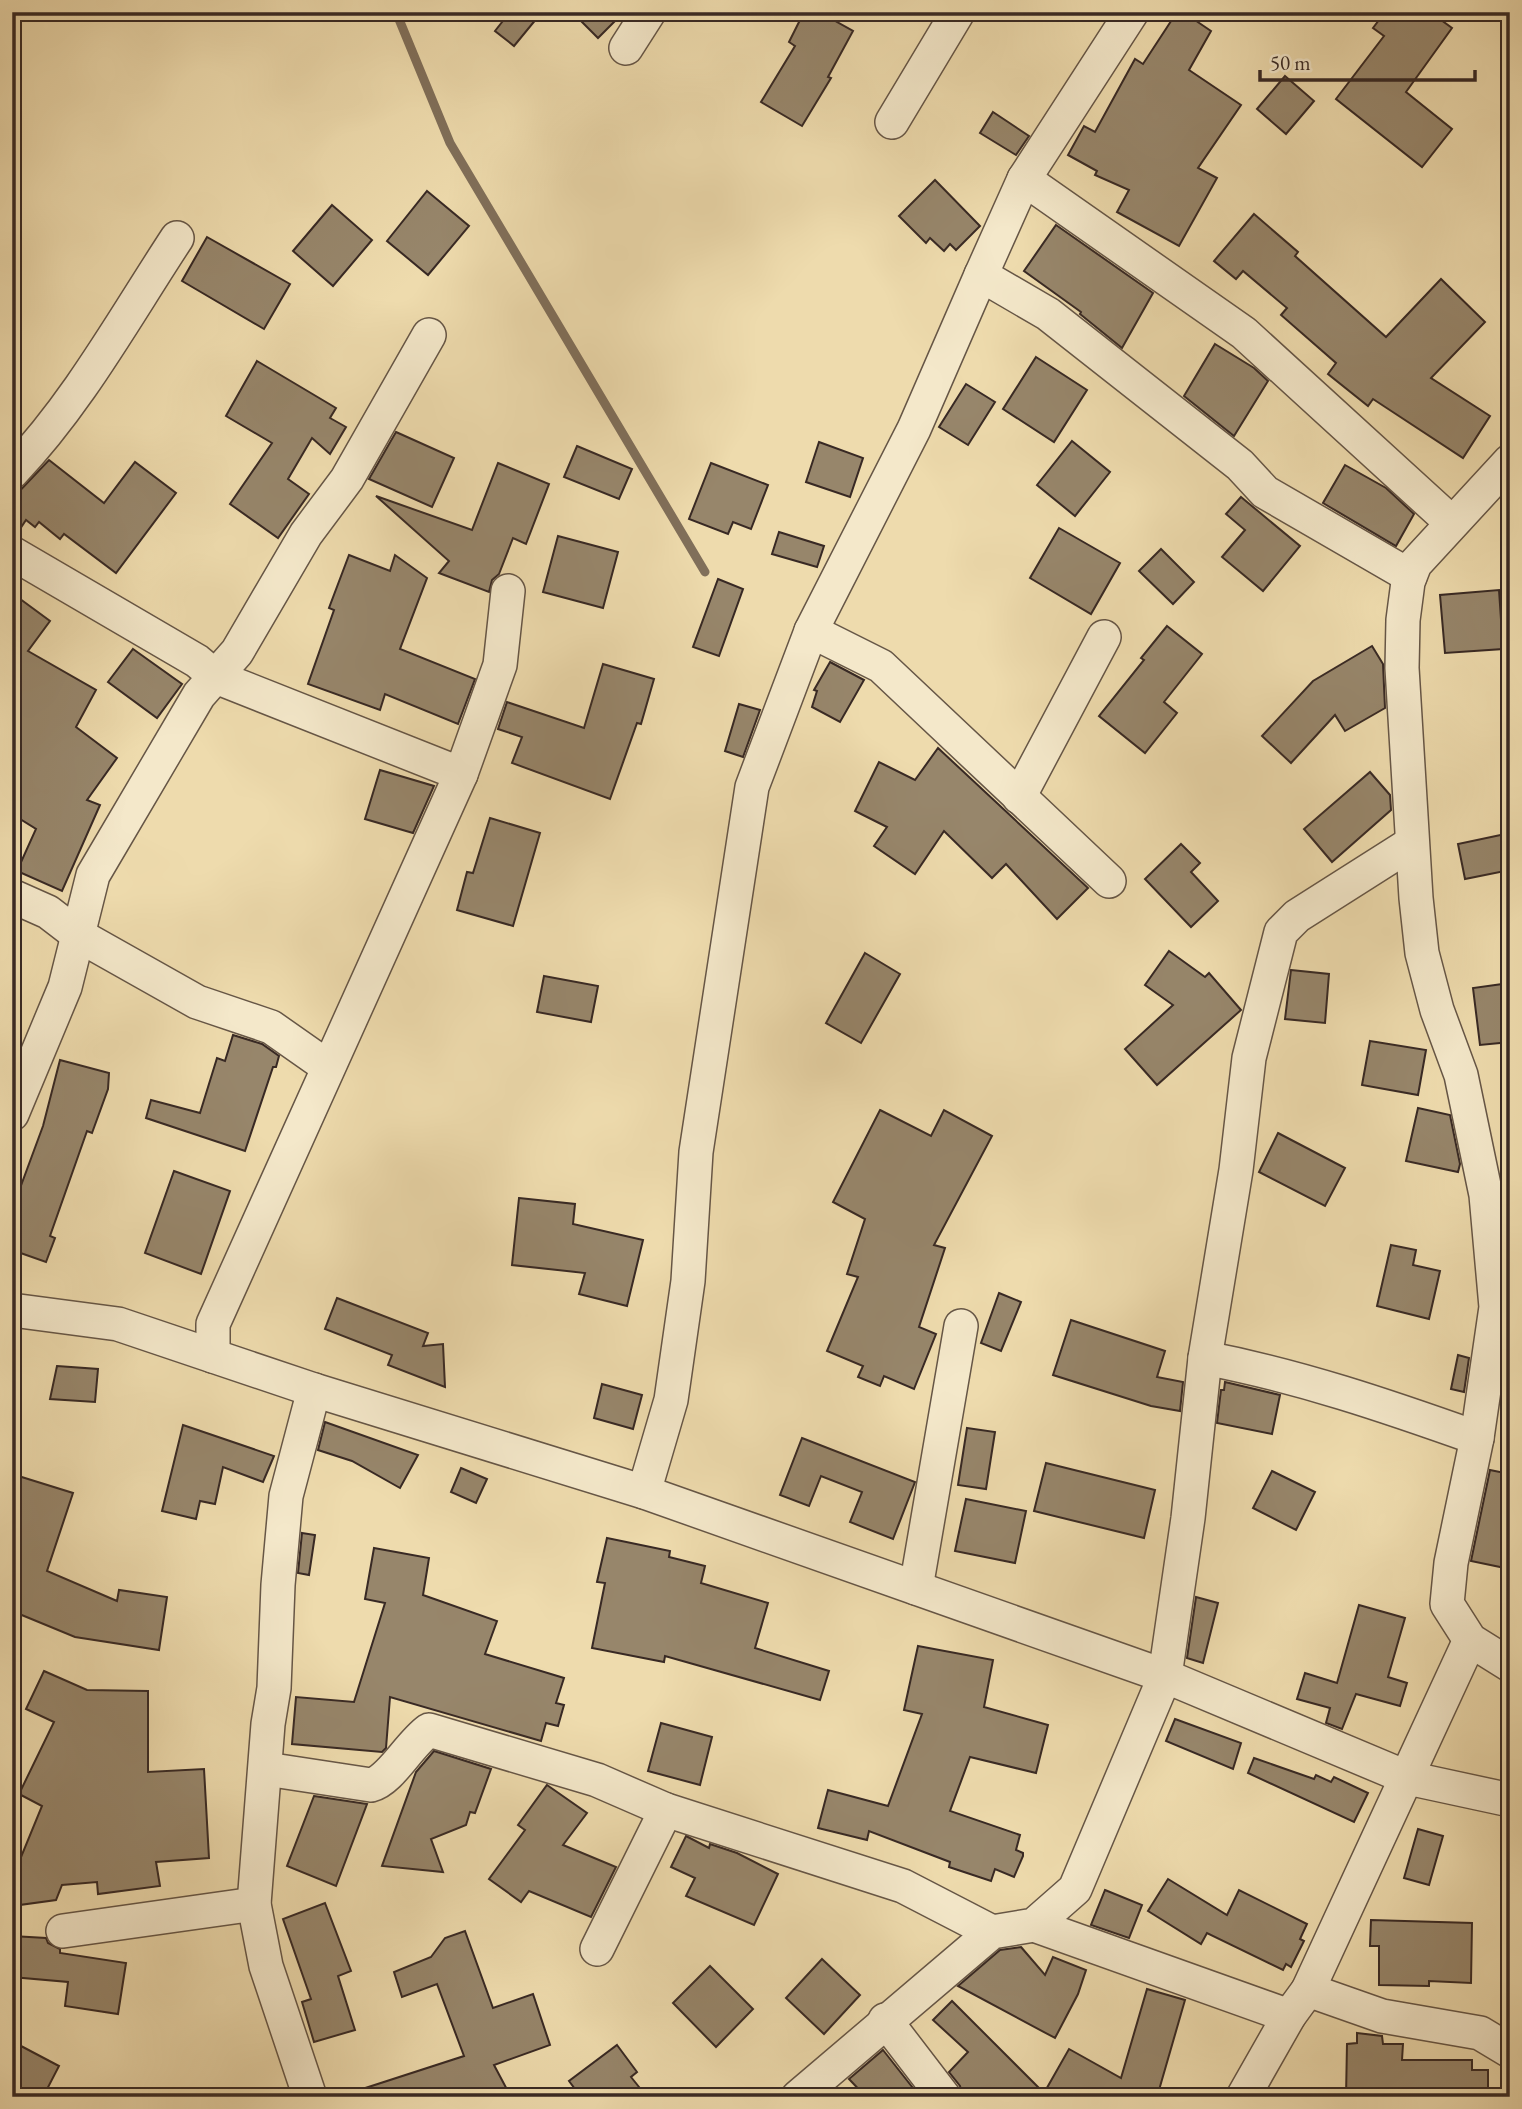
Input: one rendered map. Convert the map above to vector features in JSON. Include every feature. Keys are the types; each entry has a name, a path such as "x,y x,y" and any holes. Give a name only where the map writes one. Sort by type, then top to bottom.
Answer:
{"street":[{"path":"626,48 649,12"},
{"path":"892,122 958,12"},
{"path":"644,1492 671,1400 688,1281 696,1153 752,787 811,631 914,429 1024,179 1132,12"},
{"path":"1024,179 1244,333 1451,522"},
{"path":"12,472 32,451 81,385 177,238"},
{"path":"981,275 1048,314 1240,466 1265,492 1410,576"},
{"path":"12,1114 65,987 93,875 199,695 237,652 306,534 347,479 429,335"},
{"path":"1510,461 1415,564 1410,576 1403,620 1402,668 1412,843 1422,953 1437,1010 1461,1075 1486,1195 1496,1307 1477,1438 1451,1563 1447,1604 1471,1640 1510,1665"},
{"path":"12,553 197,661 216,677 461,774"},
{"path":"213,1356 213,1324 461,774 500,665 508,591"},
{"path":"811,631 881,666 1109,881"},
{"path":"1019,797 1104,636"},
{"path":"1034,1925 1075,1889 1165,1676 1188,1518 1205,1358 1236,1170 1249,1058 1281,932 1297,916 1412,843"},
{"path":"12,896 48,912 78,935 197,1002 271,1027 328,1067"},
{"path":"12,1310 118,1324 314,1390 644,1492 1165,1676 1408,1778 1510,1800"},
{"path":"916,1588 961,1326"},
{"path":"1205,1358 1252,1367 1361,1396 1477,1438"},
{"path":"310,2097 266,1966 254,1904 286,1496 314,1390"},
{"path":"1243,2097 1289,2016 1308,1990 1471,1640"},
{"path":"266,1769 371,1785 381,1783 413,1741 429,1730 597,1780 666,1810 903,1886 992,1932"},
{"path":"597,1948 666,1810"},
{"path":"63,1931 254,1904"},
{"path":"798,2097 992,1932 1034,1925 1289,2016"},
{"path":"1308,1990 1382,2016 1480,2033 1510,2050"},
{"path":"886,2020 944,2097"}],"building":[{"path":"510,12 542,12 514,46 495,31"},
{"path":"572,12 624,12 598,38"},
{"path":"804,12 819,12 853,31 828,77 831,78 802,126 761,102 795,46 789,42"},
{"path":"1177,12 1183,12 1211,31 1189,70 1241,105 1198,168 1217,178 1179,246 1117,212 1129,190 1095,175 1097,171 1068,155 1084,126 1095,132 1135,59 1143,64"},
{"path":"1385,12 1430,12 1452,28 1406,92 1452,129 1422,167 1336,99 1384,36 1373,28"},
{"path":"1285,76 1314,101 1286,134 1257,109"},
{"path":"993,112 1029,136 1016,155 980,133"},
{"path":"935,180 980,226 956,250 950,244 944,251 930,238 926,243 899,216"},
{"path":"427,191 469,226 428,275 387,241"},
{"path":"332,205 372,240 333,286 293,251"},
{"path":"1254,214 1298,252 1295,256 1386,337 1441,279 1485,322 1431,378 1490,416 1463,458 1373,399 1368,406 1328,374 1336,363 1281,315 1287,308 1243,271 1236,279 1214,261"},
{"path":"1056,225 1153,293 1122,348 1080,314 1081,312 1024,271"},
{"path":"207,237 290,284 264,329 182,281"},
{"path":"1215,344 1254,368 1268,381 1234,436 1184,396"},
{"path":"1036,357 1087,390 1054,442 1003,409"},
{"path":"257,361 336,408 330,418 346,427 330,454 312,438 288,479 309,494 278,538 230,504 272,443 226,416"},
{"path":"966,384 995,402 968,445 939,427"},
{"path":"396,432 454,458 432,507 369,479"},
{"path":"1072,441 1110,472 1075,516 1037,485"},
{"path":"819,442 863,458 850,497 806,482"},
{"path":"577,446 632,469 619,499 564,477"},
{"path":"49,460 104,503 135,462 176,493 116,573 64,534 60,539 39,522 35,527 26,520 16,535 12,534 12,499"},
{"path":"498,463 549,484 526,544 513,538 499,574 492,580 489,592 439,573 449,561 376,496 472,530"},
{"path":"711,463 768,485 751,529 733,522 728,534 689,519"},
{"path":"1345,465 1386,488 1414,514 1396,546 1323,503"},
{"path":"1241,497 1300,546 1263,591 1222,557 1245,530 1226,514"},
{"path":"1059,528 1120,563 1091,614 1030,578"},
{"path":"779,532 824,546 817,567 772,554"},
{"path":"558,536 618,552 603,608 543,592"},
{"path":"1161,549 1194,582 1173,604 1139,571"},
{"path":"349,555 390,571 395,555 427,578 400,649 475,679 458,724 385,694 380,710 308,684 334,610 329,608"},
{"path":"718,579 743,589 719,656 693,647"},
{"path":"1499,590 1503,649 1445,653 1440,595"},
{"path":"12,593 50,621 28,651 96,690 76,727 117,758 87,800 100,805 62,891 17,871 36,829 12,814"},
{"path":"1167,626 1202,654 1164,702 1177,713 1145,753 1099,716 1144,660 1141,658"},
{"path":"1372,646 1383,664 1385,708 1345,731 1335,715 1291,763 1262,736 1313,681"},
{"path":"133,649 182,684 157,718 108,682"},
{"path":"830,662 864,680 840,722 812,707 817,691 814,690"},
{"path":"603,664 654,679 641,724 637,723 610,799 512,763 522,737 498,729 507,702 584,728"},
{"path":"739,704 760,710 743,757 725,751"},
{"path":"938,748 1088,888 1057,919 1006,864 992,878 944,831 915,874 874,846 887,827 855,811 879,762 915,780"},
{"path":"380,770 434,786 413,833 365,819"},
{"path":"1370,772 1390,795 1391,810 1332,862 1304,829"},
{"path":"490,818 540,833 513,926 457,910 467,872 473,873"},
{"path":"1510,833 1510,870 1465,879 1458,844"},
{"path":"1181,844 1200,863 1191,872 1218,901 1191,927 1145,879"},
{"path":"1169,951 1205,977 1209,973 1241,1010 1157,1085 1125,1049 1173,1005 1145,985"},
{"path":"865,953 900,974 861,1043 826,1023"},
{"path":"1291,970 1329,974 1325,1023 1285,1019"},
{"path":"544,976 598,986 591,1022 537,1012"},
{"path":"1510,983 1510,1042 1480,1045 1473,988"},
{"path":"233,1035 262,1044 279,1056 245,1151 146,1118 151,1100 200,1113 217,1058 225,1061"},
{"path":"1370,1041 1426,1050 1418,1095 1362,1085"},
{"path":"60,1060 109,1073 108,1089 92,1133 87,1131 50,1236 55,1238 46,1262 12,1250 12,1210 43,1126"},
{"path":"1418,1108 1450,1115 1460,1164 1458,1172 1406,1161"},
{"path":"880,1110 931,1136 944,1110 992,1136 934,1245 945,1248 919,1327 936,1334 914,1389 884,1376 880,1386 858,1377 863,1366 827,1351 858,1277 847,1274 865,1219 833,1202"},
{"path":"1278,1133 1345,1168 1325,1206 1259,1172"},
{"path":"174,1171 230,1191 201,1274 145,1253"},
{"path":"519,1198 575,1204 573,1224 643,1240 627,1306 579,1294 585,1273 512,1265"},
{"path":"1391,1245 1416,1250 1413,1265 1440,1271 1429,1319 1377,1306"},
{"path":"999,1293 1021,1302 1001,1351 981,1343"},
{"path":"337,1298 428,1333 423,1346 443,1344 445,1387 388,1365 392,1355 325,1329"},
{"path":"1071,1320 1165,1351 1157,1377 1183,1382 1180,1411 1151,1406 1053,1375"},
{"path":"1458,1355 1469,1358 1464,1392 1451,1389"},
{"path":"57,1366 98,1369 95,1402 50,1399"},
{"path":"1225,1382 1280,1395 1272,1434 1217,1423 1221,1390 1224,1390"},
{"path":"602,1384 642,1395 633,1429 594,1418"},
{"path":"325,1422 418,1455 400,1488 352,1461 318,1450"},
{"path":"183,1425 274,1456 263,1482 223,1467 215,1504 200,1501 196,1519 162,1511"},
{"path":"967,1428 995,1432 986,1489 958,1485"},
{"path":"802,1438 915,1482 893,1539 850,1522 862,1492 821,1476 809,1506 780,1495"},
{"path":"1046,1463 1155,1490 1144,1538 1034,1511"},
{"path":"461,1468 487,1479 476,1503 451,1492"},
{"path":"1490,1470 1510,1474 1510,1548 1505,1568 1471,1561"},
{"path":"1272,1471 1315,1492 1296,1530 1253,1508"},
{"path":"12,1474 73,1493 47,1571 117,1601 119,1590 167,1597 159,1650 75,1637 12,1611"},
{"path":"966,1499 1026,1511 1015,1563 955,1551"},
{"path":"302,1533 315,1535 309,1575 298,1573"},
{"path":"607,1538 670,1551 669,1557 705,1566 701,1583 768,1603 755,1648 829,1671 820,1700 665,1656 664,1662 592,1648 605,1583 597,1582"},
{"path":"374,1548 429,1558 423,1595 497,1621 485,1654 564,1678 556,1703 564,1705 558,1726 546,1723 541,1741 390,1697 386,1748 382,1752 292,1744 296,1697 354,1702 385,1603 365,1599"},
{"path":"1196,1597 1218,1603 1203,1663 1187,1658"},
{"path":"1359,1605 1405,1618 1388,1677 1407,1683 1400,1706 1356,1694 1342,1729 1326,1723 1330,1708 1297,1699 1305,1673 1337,1683"},
{"path":"918,1646 993,1660 984,1707 1048,1725 1036,1773 970,1757 950,1811 1020,1835 1016,1850 1023,1853 1023,1856 1014,1877 995,1869 991,1881 949,1867 950,1862 869,1831 867,1840 818,1828 828,1790 888,1806 922,1714 904,1710"},
{"path":"44,1671 87,1690 148,1691 148,1772 204,1769 209,1858 156,1862 160,1886 98,1894 97,1882 62,1885 56,1900 12,1906 12,1879 42,1806 19,1794 54,1722 26,1709"},
{"path":"1175,1719 1241,1743 1233,1769 1166,1741"},
{"path":"661,1723 712,1737 700,1785 648,1771"},
{"path":"434,1751 491,1769 475,1813 470,1812 466,1825 431,1839 443,1872 382,1866 416,1772"},
{"path":"1254,1758 1314,1779 1316,1775 1331,1782 1334,1777 1368,1793 1354,1822 1248,1773"},
{"path":"547,1785 587,1813 563,1845 616,1867 591,1917 529,1891 521,1902 489,1879 525,1830 518,1825"},
{"path":"314,1796 367,1804 336,1886 287,1866"},
{"path":"1418,1829 1443,1836 1429,1885 1404,1878"},
{"path":"686,1836 709,1848 710,1844 737,1853 778,1874 754,1925 686,1896 695,1878 671,1867"},
{"path":"1168,1879 1227,1915 1239,1890 1307,1924 1300,1939 1304,1941 1291,1967 1286,1964 1283,1970 1207,1933 1201,1944 1148,1911"},
{"path":"1105,1890 1142,1905 1129,1938 1091,1925"},
{"path":"325,1903 351,1971 338,1976 355,2030 314,2042 302,2002 311,1999 283,1919"},
{"path":"1371,1920 1472,1923 1471,1983 1429,1981 1429,1986 1379,1985 1379,1946 1370,1946"},
{"path":"465,1931 493,2008 533,1994 550,2045 494,2065 511,2097 354,2097 353,2092 464,2056 437,1984 402,1997 394,1972 431,1957 445,1938"},
{"path":"12,1936 46,1938 48,1943 60,1949 60,1953 126,1963 118,2014 65,2006 68,1982 12,1977"},
{"path":"1021,1947 1045,1975 1053,1957 1086,1970 1078,1994 1055,2038 958,1986 1000,1950"},
{"path":"822,1959 860,1995 824,2034 786,1998"},
{"path":"710,1966 753,2009 716,2047 673,2003"},
{"path":"1147,1989 1185,2000 1157,2097 963,2097 960,2086 949,2072 968,2052 933,2020 952,2001 1044,2093 1069,2049 1121,2078"},
{"path":"1357,2033 1382,2036 1383,2044 1403,2044 1402,2060 1472,2060 1472,2070 1488,2070 1488,2097 1346,2097 1347,2044 1357,2043"},
{"path":"617,2045 637,2072 631,2077 647,2097 581,2097 569,2081"},
{"path":"21,2046 59,2066 43,2097 12,2097 12,2062"},
{"path":"883,2050 920,2097 866,2097 849,2079"}],"waterway":[{"path":"396,12 450,143 705,572"}]}
